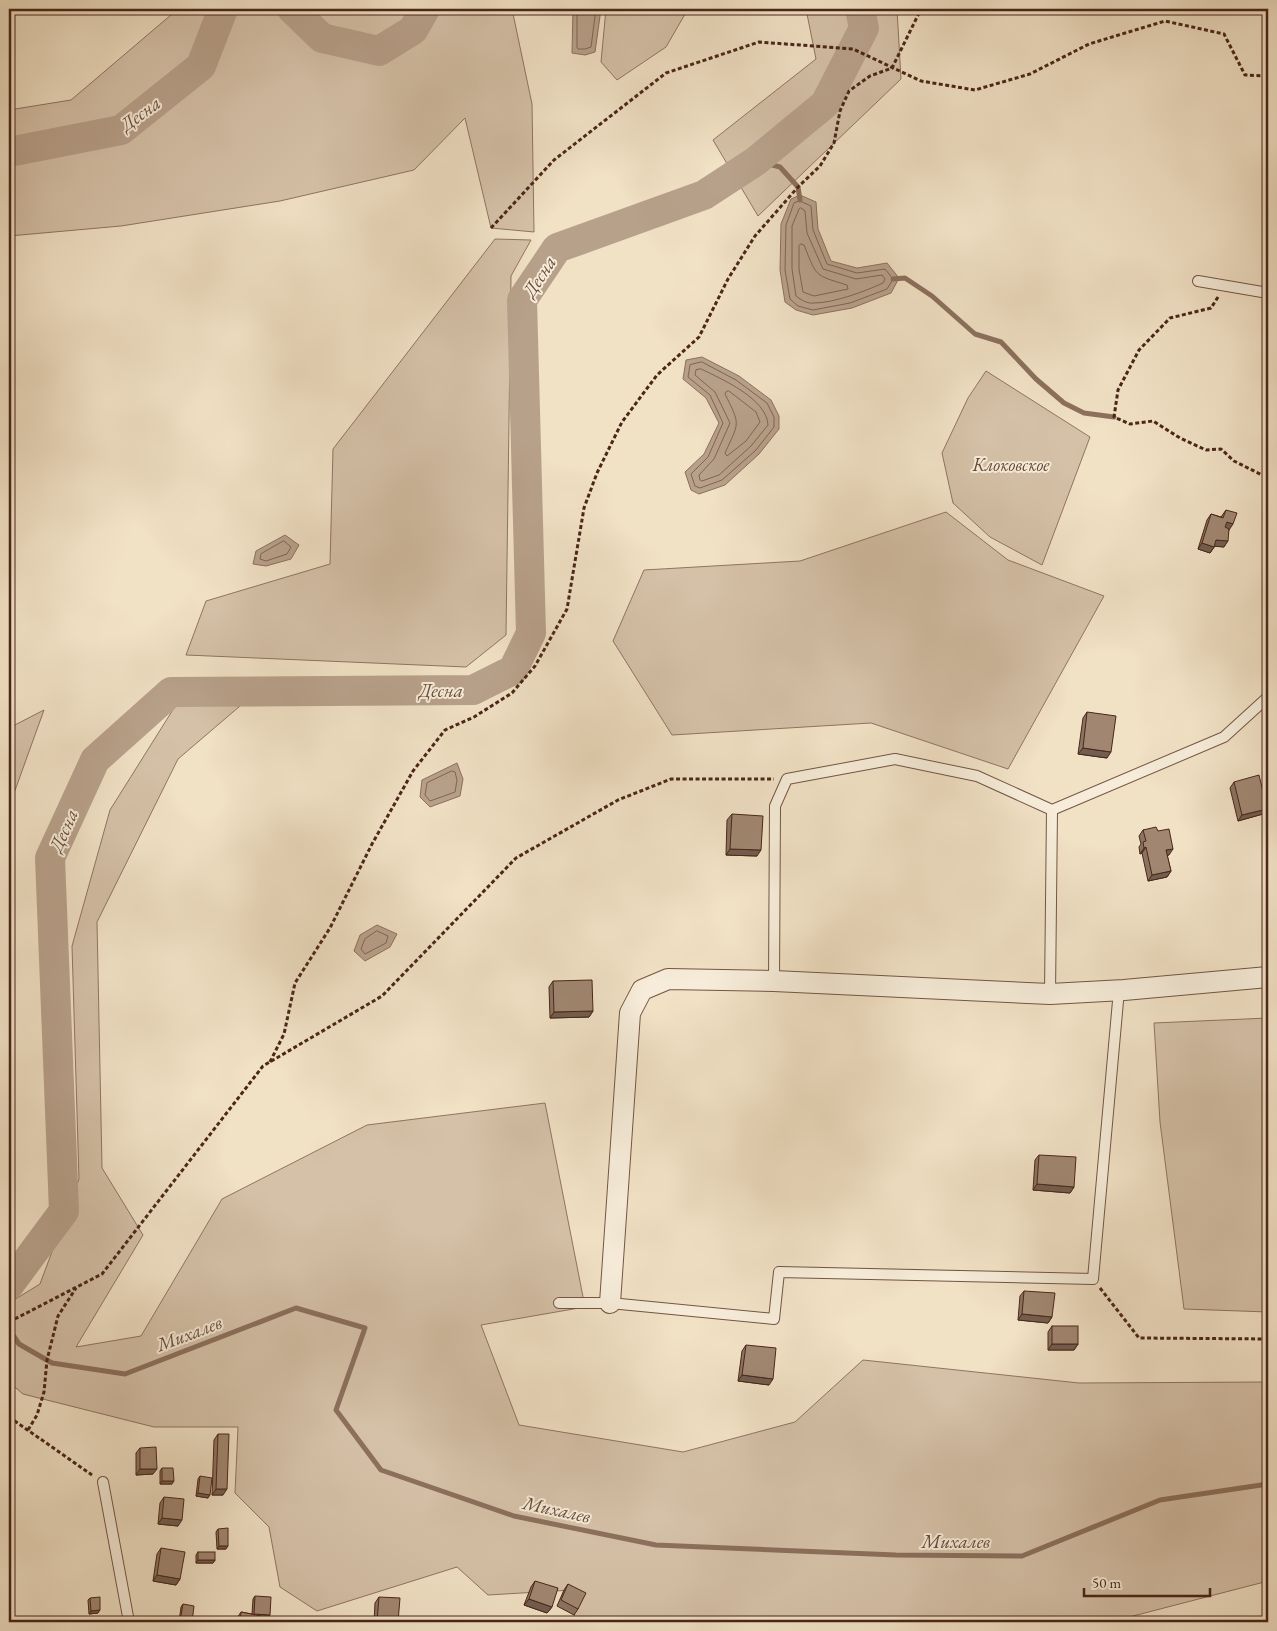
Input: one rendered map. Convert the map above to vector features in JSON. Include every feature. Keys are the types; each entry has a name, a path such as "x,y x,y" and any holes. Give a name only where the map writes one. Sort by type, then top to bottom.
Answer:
{"street":[{"path":"610,1303 630,1013 642,990 668,979 1050,994 1268,977"}],"lane":[{"path":"1198,282 1268,293"},
{"path":"774,982 775,806 787,779 895,759 977,776 1052,810 1224,737 1268,697"},
{"path":"1050,994 1052,810"},
{"path":"558,1303 610,1303 774,1319 779,1272 1093,1279 1119,990"},
{"path":"103,1482 130,1622"}],"path":[{"path":"270,1062 284,1034 295,983 330,928 372,844 413,771 445,730 474,717 512,693 536,666 567,609 584,508 597,472 622,422 657,375 699,337 728,279 755,236 798,187 820,166 834,143 840,111 849,91 870,76 892,68 922,9"},
{"path":"491,228 554,160 666,73 759,42 853,49 921,82 975,90 1030,74 1089,44 1165,21 1224,34 1245,75 1268,76"},
{"path":"1224,286 1211,308 1170,318 1140,350 1118,390 1114,417 1130,424 1153,421 1180,438 1206,450 1221,449 1234,461 1268,478"},
{"path":"9,1322 102,1274 263,1066 382,996 516,858 618,800 671,779 787,779"},
{"path":"1093,1279 1139,1338 1268,1340"},
{"path":"28,1430 37,1415 44,1392 47,1360 58,1316 76,1288"},
{"path":"9,1417 103,1482"}],"green space":[{"path":"178,9 512,9 532,104 534,232 491,228 465,118 414,170 280,201 121,226 9,236 9,110 71,100"},
{"path":"606,9 688,9 666,47 617,80 601,62"},
{"path":"806,9 897,9 901,79 758,216 713,140 816,59"},
{"path":"495,239 531,240 511,276 506,635 466,667 186,655 206,601 330,564 333,449"},
{"name":"Клоковское","path":"986,371 1090,437 1042,565 990,537 953,503 942,453 968,398"},
{"path":"946,512 1008,560 1104,596 1008,769 871,723 672,735 613,641 644,570 800,561"},
{"path":"179,700 240,706 178,759 97,922 102,1168 143,1235 76,1347 141,1336 222,1199 367,1125 545,1103 585,1307 481,1325 519,1425 683,1452 795,1422 863,1360 1079,1383 1268,1382 1268,1581 1110,1622 575,1622 572,1590 488,1595 457,1567 317,1611 280,1587 269,1527 235,1493 238,1427 154,1427 23,1394 9,1382 9,1303 40,1284 79,1179 72,946 110,810"},
{"path":"44,710 9,807 9,728"},
{"path":"1268,1018 1268,1312 1184,1309 1160,1122 1154,1023"}],"water":[{"path":"573,9 601,9 595,52 585,55 572,53"},
{"path":"800,195 816,202 818,229 831,261 857,268 887,263 899,278 891,293 852,308 813,315 796,310 785,302 780,270 781,224 791,199"},
{"path":"702,357 739,376 771,400 779,416 779,429 759,454 725,485 699,494 691,490 685,472 704,454 719,423 706,398 683,379 686,360"},
{"path":"285,535 299,545 291,559 266,566 253,564 256,551"},
{"path":"457,763 463,779 460,796 430,807 420,797 422,780"},
{"path":"377,925 397,934 390,947 365,961 354,951 360,935"}],"building":[{"path":"1226,510 1237,513 1233,524 1227,522 1225,527 1229,529 1228,541 1216,540 1214,547 1202,543 1211,514 1223,518"},
{"path":"1087,712 1116,716 1111,752 1083,748"},
{"path":"1259,775 1267,809 1242,815 1234,782"},
{"path":"732,814 763,816 761,850 730,849"},
{"path":"1156,827 1158,831 1169,829 1173,849 1166,850 1171,871 1152,875 1146,847 1144,848 1143,842 1146,841 1143,830"},
{"path":"592,980 593,1011 554,1012 553,981"},
{"path":"1039,1155 1076,1157 1074,1187 1037,1184"},
{"path":"1024,1291 1055,1293 1052,1317 1022,1314"},
{"path":"1052,1326 1078,1326 1078,1344 1052,1344"},
{"path":"746,1345 776,1348 773,1379 742,1375"},
{"path":"218,1434 229,1434 227,1489 216,1489"},
{"path":"156,1447 157,1469 140,1469 140,1448"},
{"path":"162,1468 173,1468 174,1481 162,1481"},
{"path":"200,1476 212,1478 210,1495 198,1493"},
{"path":"164,1497 184,1499 182,1520 162,1518"},
{"path":"228,1528 228,1546 219,1546 218,1529"},
{"path":"161,1548 185,1552 180,1579 157,1575"},
{"path":"198,1552 215,1552 215,1560 198,1560"},
{"path":"535,1581 558,1588 552,1607 529,1599"},
{"path":"568,1584 586,1593 578,1609 561,1600"},
{"path":"255,1596 271,1597 270,1615 254,1614"},
{"path":"100,1597 100,1610 91,1611 90,1598"},
{"path":"379,1597 400,1598 398,1622 377,1621"},
{"path":"183,1604 194,1606 192,1622 180,1621"},
{"path":"241,1612 261,1616 260,1622 240,1622"}],"waterway":[{"name":"Десна","path":"9,152 121,130 201,66 223,9"},
{"name":"Десна","path":"292,9 322,38 379,51 413,30 425,9"},
{"name":"Десна","path":"9,1285 64,1211 50,858 95,760 171,692 473,690 513,670 531,633 522,300 557,248 704,195 756,161 825,104 864,28 860,9"},
{"path":"756,161 780,167 798,187 800,200"},
{"path":"893,279 905,278 932,296 975,334 1001,342 1036,379 1064,403 1084,413 1114,417"},
{"name":"Михалев","path":"9,1329 19,1344 52,1363 125,1374 296,1308 365,1328 336,1410 381,1470 514,1516 656,1545 896,1555 1022,1556 1160,1500 1268,1484"}]}
